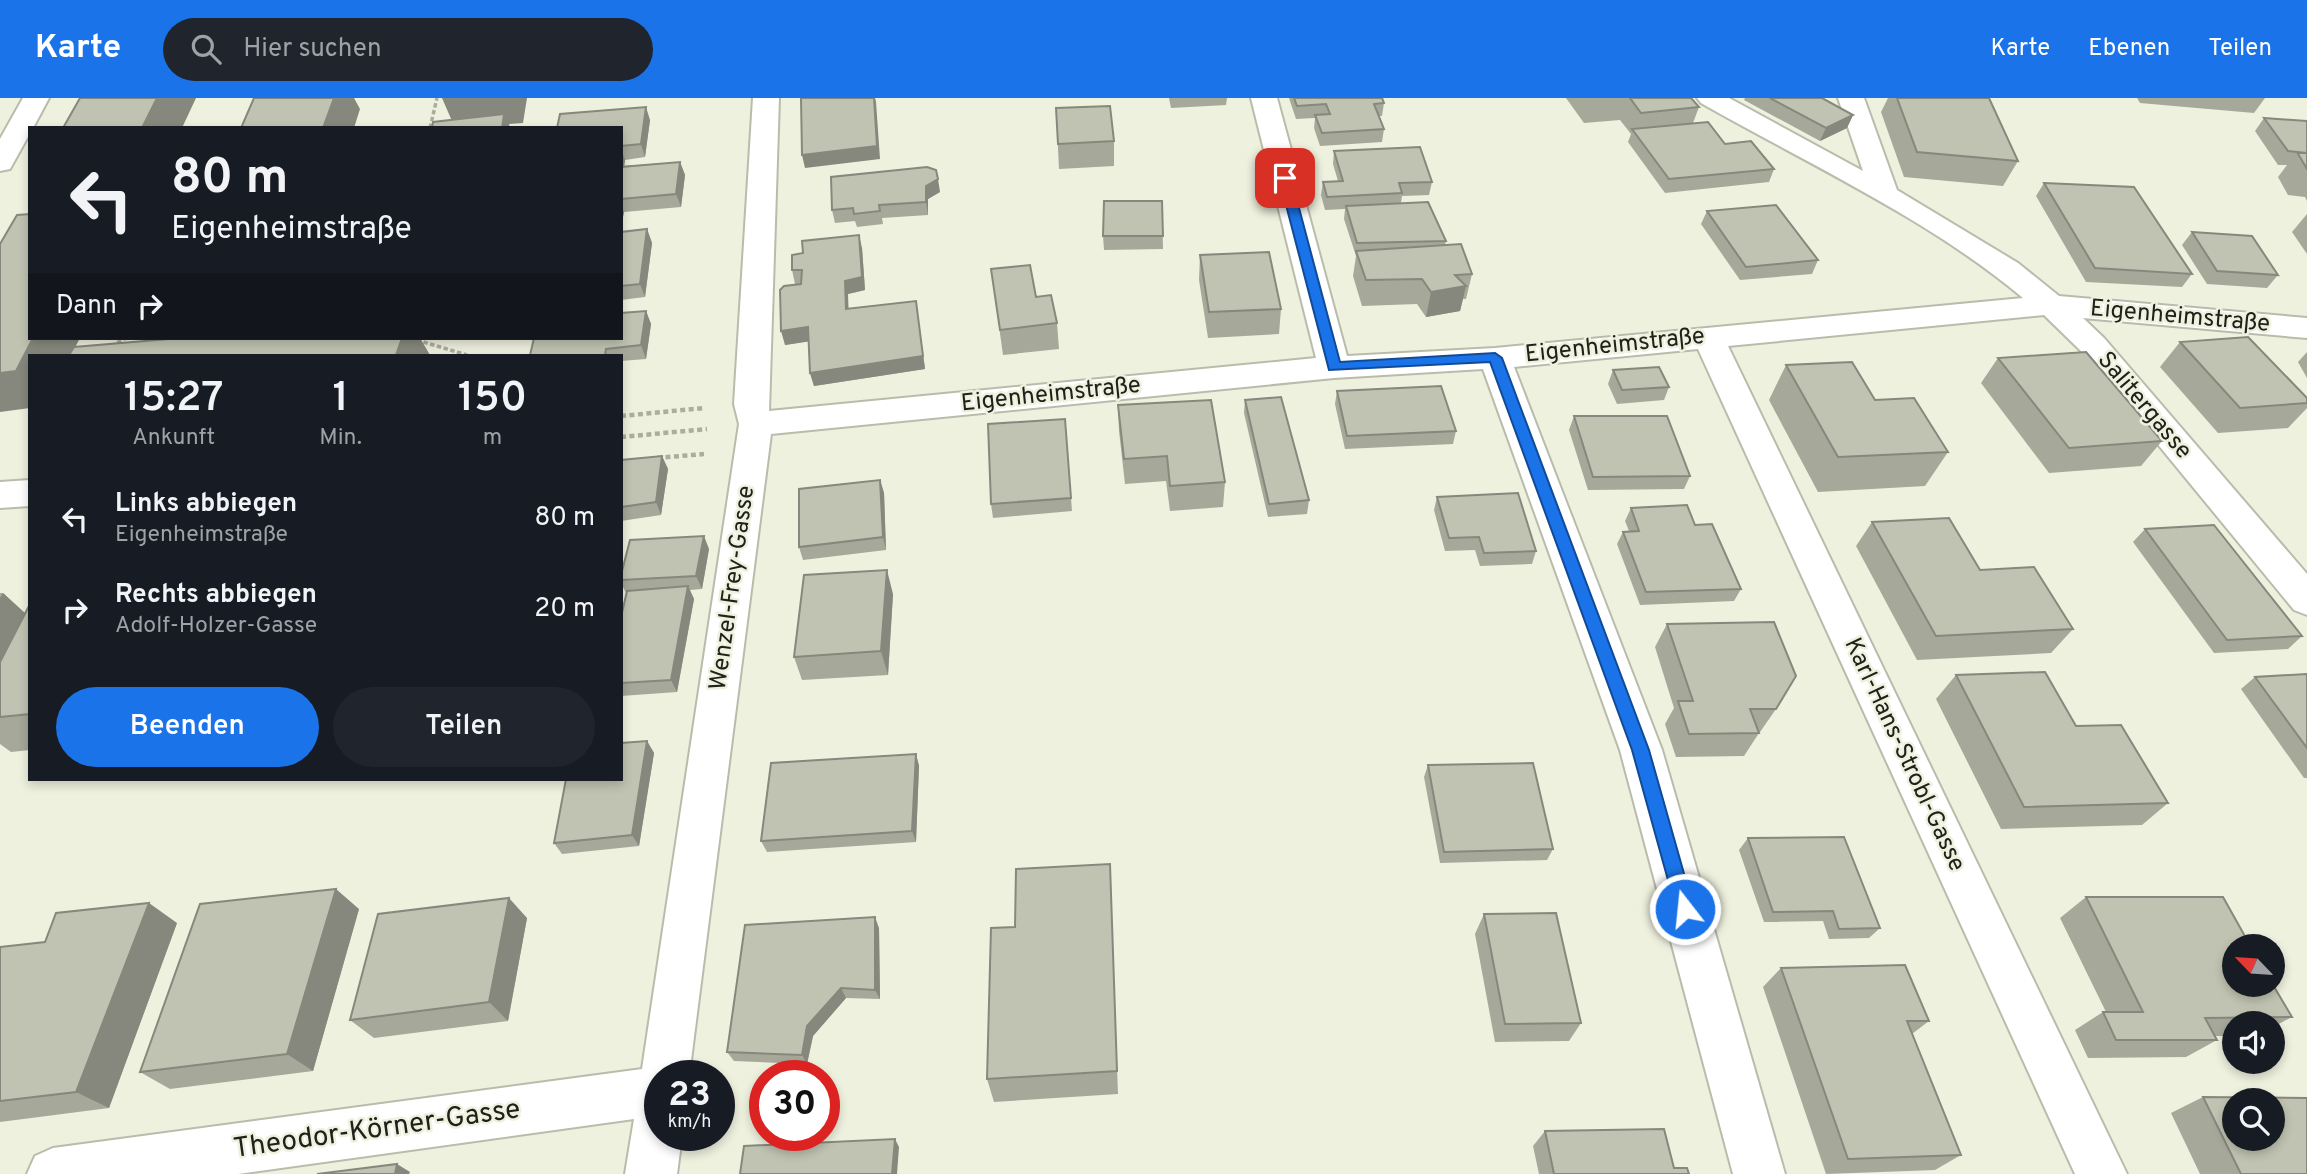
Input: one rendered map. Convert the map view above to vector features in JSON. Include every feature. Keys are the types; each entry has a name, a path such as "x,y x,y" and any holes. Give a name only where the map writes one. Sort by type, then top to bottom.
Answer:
{"street":[{"path":"0,163 36,98"},
{"name":"Wenzel-Frey-Gasse","path":"667,1060 753,425 766,98"},
{"path":"1264,98 1334,367"},
{"name":"Salitergasse","path":"1710,98 1885,195 2007,269 2051,305 2092,345 2307,600"},
{"path":"1851,98 1885,195"},
{"name":"Eigenheimstraße","path":"753,425 1334,367 1495,358 2051,305 2307,328"},
{"name":"Karl-Hans-Strobl-Gasse","path":"1707,337 2101,1174"},
{"path":"1495,358 1640,750 1759,1174"},
{"path":"0,495 28,493"},
{"name":"Theodor-Körner-Gasse","path":"53,1174 644,1093"},
{"path":"651,1174 654,1151"}],"path":[{"path":"430,126 437,98"},
{"path":"102,351 122,340"},
{"path":"418,340 464,354"},
{"path":"623,416 753,425"},
{"path":"623,437 753,425"},
{"path":"648,459 753,425"}],"building":[{"path":"80,98 157,98 143,126 64,126"},
{"path":"254,98 334,98 324,126 242,126"},
{"path":"801,98 874,98 877,146 802,155"},
{"path":"1294,98 1382,98 1384,103 1374,104 1384,129 1322,133 1315,115 1330,114 1326,104 1297,106"},
{"path":"1630,98 1691,98 1699,107 1641,113"},
{"path":"1770,98 1822,98 1853,115 1826,128"},
{"path":"1897,98 1989,98 2018,161 1917,152"},
{"path":"1110,106 1114,141 1058,144 1056,108"},
{"path":"646,107 641,144 623,146 623,126 557,126 560,114"},
{"path":"504,114 502,126 432,126 433,122"},
{"path":"2264,118 2307,121 2307,153 2288,151"},
{"path":"1708,122 1725,144 1751,141 1774,169 1669,179 1632,129"},
{"path":"1420,147 1432,182 1399,183 1402,193 1327,197 1323,182 1343,181 1334,151"},
{"path":"2297,152 2307,153 2307,169"},
{"path":"680,162 676,194 623,199 623,167"},
{"path":"927,167 936,170 938,179 926,186 926,202 879,205 880,211 854,214 853,208 832,210 831,177"},
{"path":"2044,183 2134,187 2192,274 2095,268"},
{"path":"1104,201 1162,201 1163,236 1103,236"},
{"path":"1428,202 1446,241 1357,243 1346,206"},
{"path":"1776,205 1818,260 1746,267 1707,211"},
{"path":"28,214 28,340 32,340 16,371 0,373 0,244 17,215"},
{"path":"647,229 640,284 623,286 623,232"},
{"path":"2192,232 2252,236 2278,275 2217,271"},
{"path":"859,235 862,277 845,281 846,309 916,301 923,356 810,373 808,327 781,331 780,290 784,286 801,284 802,270 792,270 792,255 803,253 802,241"},
{"path":"1461,244 1472,274 1455,275 1466,286 1431,292 1422,279 1366,280 1356,251"},
{"path":"1269,252 1281,309 1209,312 1200,255"},
{"path":"1030,265 1036,297 1051,295 1057,323 1000,330 991,269"},
{"path":"646,311 641,345 606,349 605,354 530,354 534,340 623,340 623,313"},
{"path":"2248,337 2307,398 2307,403 2240,408 2180,342"},
{"path":"156,340 401,340 396,354 70,354 74,347"},
{"path":"2086,352 2162,441 2069,448 1998,358"},
{"path":"1852,362 1875,400 1914,398 1948,452 1838,457 1786,365"},
{"path":"1659,367 1669,387 1622,390 1613,370"},
{"path":"1441,386 1456,431 1347,436 1337,391"},
{"path":"1281,397 1309,500 1269,504 1245,400"},
{"path":"1211,400 1225,482 1170,486 1167,456 1124,459 1118,405"},
{"path":"1574,416 1667,416 1690,476 1593,477"},
{"path":"1065,419 1071,498 991,504 988,424"},
{"path":"662,456 656,502 623,507 623,460"},
{"path":"880,480 883,537 799,547 799,489"},
{"path":"1518,493 1536,551 1484,553 1479,537 1449,538 1437,497"},
{"path":"1687,505 1695,525 1712,524 1741,589 1646,592 1623,532 1639,531 1631,508"},
{"path":"1949,518 1980,570 2034,567 2073,629 1936,636 1872,522"},
{"path":"2214,525 2302,636 2227,640 2145,529"},
{"path":"704,536 696,576 623,580 623,567 630,540"},
{"path":"887,570 881,651 794,657 804,575"},
{"path":"688,586 671,680 623,683 623,608 627,591"},
{"path":"28,608 28,714 0,717 0,662"},
{"path":"1774,622 1796,676 1776,709 1750,709 1759,733 1689,734 1678,701 1693,701 1667,624"},
{"path":"2045,672 2076,726 2121,725 2168,803 2024,807 1956,675"},
{"path":"2307,674 2307,748 2255,677"},
{"path":"647,741 632,835 554,843 566,781 623,781 623,743"},
{"path":"916,754 912,831 761,841 771,763"},
{"path":"1533,763 1553,849 1444,852 1428,765"},
{"path":"1844,837 1880,928 1839,929 1833,911 1773,912 1748,838"},
{"path":"1110,864 1117,1071 987,1079 991,928 1015,927 1016,869"},
{"path":"336,889 287,1054 140,1072 200,904"},
{"path":"2086,897 2223,897 2244,934 2222,934 2222,998 2281,998 2292,1017 2285,1017 2285,1011 2222,1011 2222,1018 2205,1018 2217,1040 2116,1040 2103,1012 2143,1012"},
{"path":"509,898 489,1002 350,1020 378,914"},
{"path":"149,903 76,1092 0,1101 0,947 45,942 56,913"},
{"path":"1556,913 1581,1023 1505,1024 1484,914"},
{"path":"875,917 875,990 841,988 807,1026 802,1055 727,1052 745,925"},
{"path":"1905,965 1929,1021 1907,1021 1961,1155 1848,1159 1781,968"},
{"path":"2203,1097 2222,1097 2222,1136"},
{"path":"2285,1098 2307,1098 2307,1174 2241,1174 2230,1151 2285,1151"},
{"path":"1664,1129 1674,1168 1687,1168 1689,1174 1554,1174 1545,1131"},
{"path":"895,1139 892,1174 740,1174 744,1146 749,1146 749,1151 840,1151 840,1142"},
{"path":"397,1164 395,1174 317,1174"}],"route":[{"path":"1285,178 1334,367 1495,358 1640,750 1685,909"}]}
